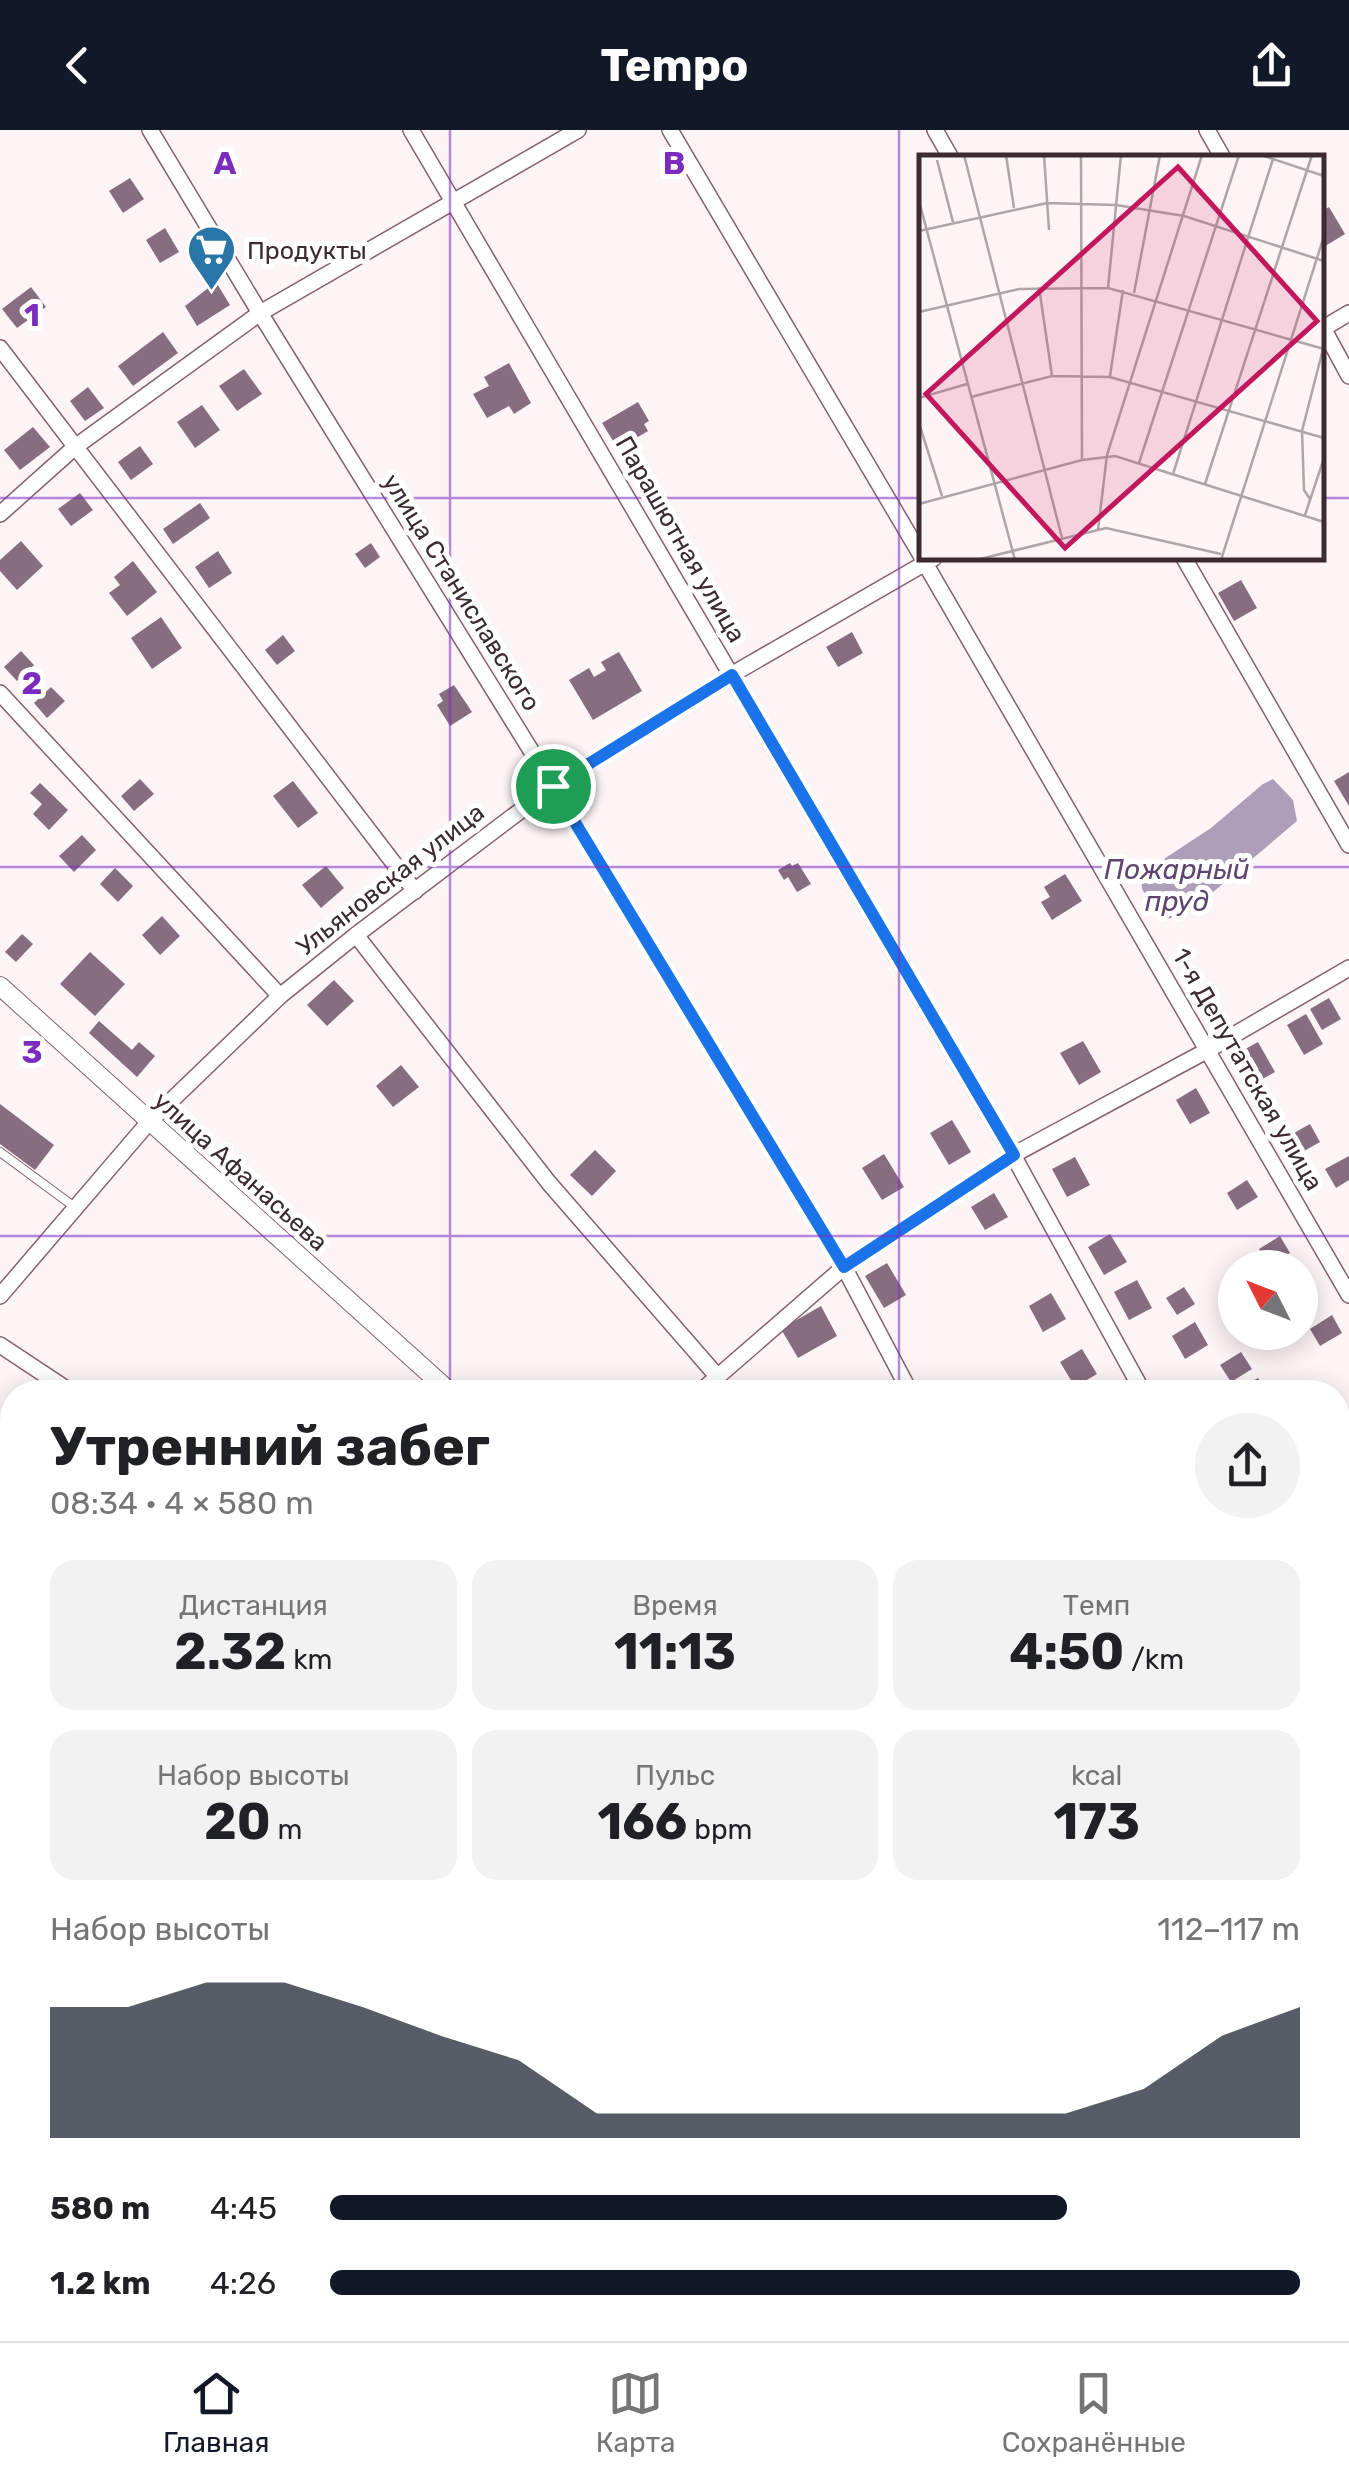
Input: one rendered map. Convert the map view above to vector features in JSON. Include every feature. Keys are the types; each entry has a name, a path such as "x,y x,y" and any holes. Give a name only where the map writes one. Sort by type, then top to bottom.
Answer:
{"street":[{"name":"улица Станиславского","path":"150,130 844,1267 904,1380"},
{"name":"Парашютная улица","path":"411,130 1014,1155 1137,1380"},
{"path":"0,514 75,447 260,313 578,130"},
{"name":"1-я Депутатская улица","path":"670,130 919,549"},
{"path":"935,130 949,155"},
{"path":"1207,130 1221,155"},
{"path":"1324,327 1349,313"},
{"path":"1324,332 1349,376"},
{"path":"0,348 414,891"},
{"name":"Ульяновская улица","path":"0,1296 150,1122 280,996 356,935 553,786 923,560"},
{"name":"1-я Депутатская улица","path":"926,560 1349,1295"},
{"path":"1185,560 1349,845"},
{"path":"0,693 280,996"},
{"path":"356,935 549,1183 716,1376"},
{"path":"712,1380 844,1267 1014,1155 1349,968"},
{"name":"улица Афанасьева","path":"0,986 437,1380"},
{"path":"0,1345 53,1380"}],"lane":[{"path":"2,1158 76,1208"}],"water":[{"name":"Пожарный пруд","path":"1273,779 1293,800 1297,821 1186,915 1162,920 1142,889 1141,874 1211,828"}],"building":[{"path":"130,178 144,199 123,213 109,191"},
{"path":"1329,207 1345,234 1324,247 1324,210"},
{"path":"165,228 179,252 160,263 146,240"},
{"name":"Продукты","path":"216,282 230,305 197,326 185,306"},
{"path":"31,287 46,307 17,328 2,309"},
{"path":"163,332 178,353 133,386 118,366"},
{"path":"509,363 531,403 514,414 509,406 487,418 473,394 489,386 484,377"},
{"path":"244,369 262,394 237,411 219,386"},
{"path":"88,387 104,408 85,421 70,401"},
{"path":"638,402 649,421 644,424 648,431 618,449 602,423"},
{"path":"202,405 220,430 195,448 177,422"},
{"path":"33,427 50,447 20,470 4,450"},
{"path":"140,446 153,464 131,480 118,462"},
{"path":"80,493 93,510 71,526 58,509"},
{"path":"200,503 210,518 173,544 163,529"},
{"path":"21,541 43,566 17,590 0,571 0,560"},
{"path":"371,543 380,557 365,568 355,554"},
{"path":"218,551 232,573 209,588 195,567"},
{"path":"133,561 157,592 127,616 109,593 120,585 114,577"},
{"path":"1241,580 1257,608 1234,621 1218,593"},
{"path":"161,617 182,648 152,669 131,638"},
{"path":"852,632 863,653 838,667 826,647"},
{"path":"283,635 295,651 277,665 265,650"},
{"path":"21,651 34,665 17,681 4,667"},
{"path":"619,652 642,691 593,720 569,680 589,668 594,677 606,670 601,662"},
{"path":"454,685 472,712 450,726 437,705 443,701 439,694"},
{"path":"51,687 65,701 47,718 34,703"},
{"path":"1349,772 1349,806 1334,781"},
{"path":"140,779 154,794 134,811 121,796"},
{"path":"293,781 318,813 298,828 273,796"},
{"path":"40,783 68,810 49,830 33,814 42,804 30,793"},
{"path":"82,835 96,850 74,872 59,856"},
{"path":"798,863 811,884 797,892 778,870"},
{"path":"326,866 344,888 321,908 302,885"},
{"path":"115,868 133,886 118,902 100,884"},
{"path":"1065,874 1082,901 1052,920 1041,902 1050,897 1044,887"},
{"path":"162,916 180,936 160,955 142,935"},
{"path":"22,934 33,944 16,962 5,952"},
{"path":"90,952 125,984 95,1016 60,984"},
{"path":"334,980 354,1001 327,1026 307,1005"},
{"path":"1329,998 1341,1019 1322,1030 1310,1009"},
{"path":"1306,1014 1323,1044 1304,1055 1287,1025"},
{"path":"99,1021 132,1050 139,1042 155,1056 137,1077 89,1033"},
{"path":"1083,1041 1101,1072 1079,1085 1060,1053"},
{"path":"1258,1042 1275,1072 1257,1082 1240,1052"},
{"path":"401,1065 419,1087 393,1107 376,1086"},
{"path":"1196,1088 1210,1113 1190,1124 1176,1100"},
{"path":"0,1104 54,1145 35,1170 0,1144"},
{"path":"952,1120 971,1152 949,1165 930,1133"},
{"path":"1310,1124 1320,1142 1295,1156 1285,1138"},
{"path":"595,1150 616,1171 592,1196 570,1175"},
{"path":"884,1154 904,1187 882,1200 862,1168"},
{"path":"1349,1156 1349,1180 1336,1188 1325,1169"},
{"path":"1075,1157 1090,1185 1067,1197 1052,1169"},
{"path":"1247,1180 1258,1197 1237,1210 1227,1193"},
{"path":"994,1193 1008,1217 985,1230 971,1207"},
{"path":"1110,1234 1127,1262 1104,1275 1088,1247"},
{"path":"1280,1236 1288,1250 1260,1250"},
{"path":"887,1263 906,1295 884,1308 865,1276"},
{"path":"1137,1280 1152,1308 1129,1320 1114,1292"},
{"path":"1184,1287 1195,1304 1177,1315 1166,1298"},
{"path":"1051,1293 1066,1319 1043,1332 1029,1306"},
{"path":"821,1306 837,1336 798,1358 781,1329"},
{"path":"1332,1315 1342,1333 1320,1346 1318,1324"},
{"path":"1195,1322 1208,1345 1185,1359 1172,1336"},
{"path":"1082,1349 1097,1374 1087,1380 1071,1380 1060,1362"},
{"path":"1241,1352 1252,1369 1230,1380 1220,1365"}],"place":[{"name":"Продукты","path":"212,292"}],"route":[{"path":"732,675 1014,1155 844,1267 553,786 732,675"}]}
